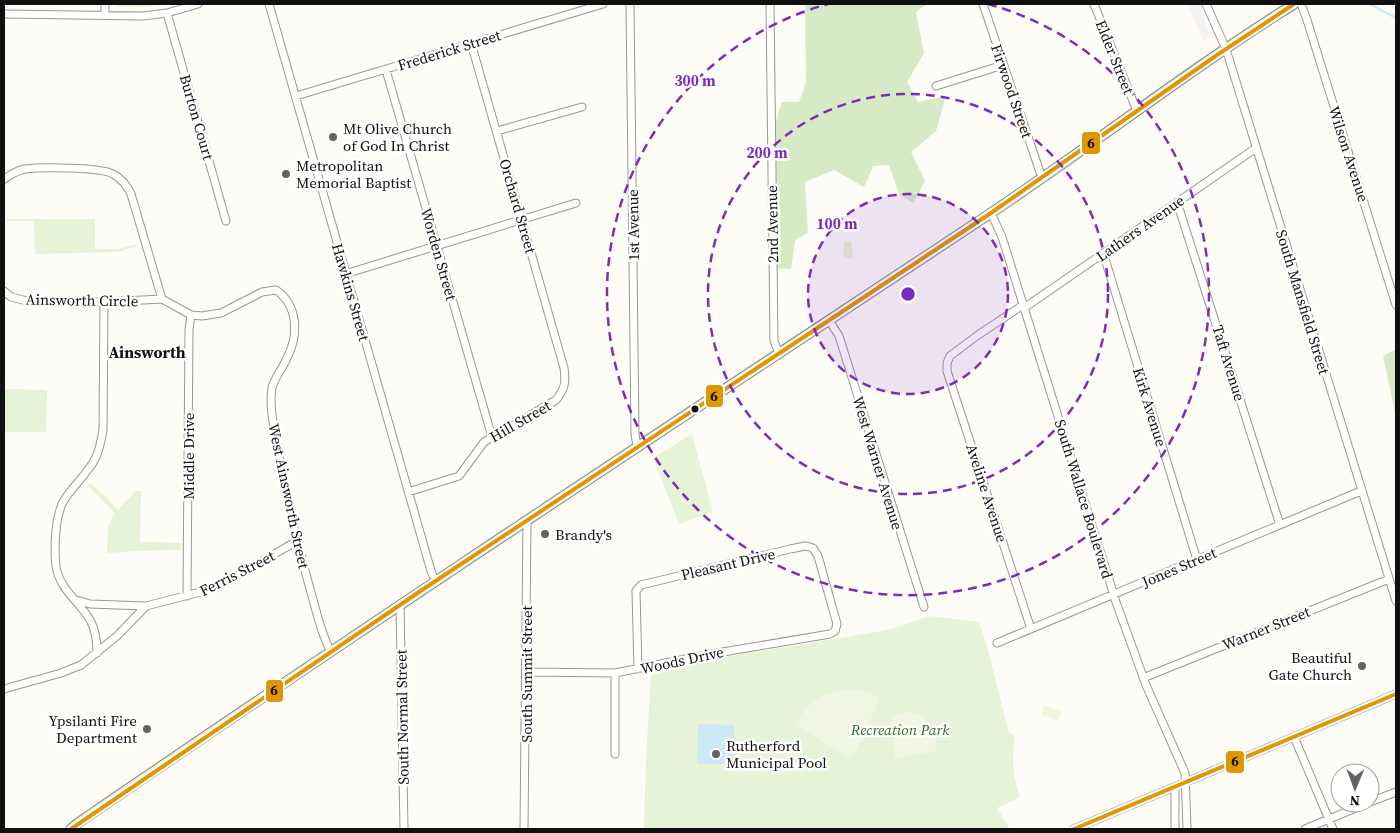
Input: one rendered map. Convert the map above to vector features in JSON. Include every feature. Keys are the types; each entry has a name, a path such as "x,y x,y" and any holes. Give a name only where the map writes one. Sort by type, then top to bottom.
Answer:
{"main road":[{"path":"71,829 330,650 991,213 1226,49 1294,4"}],"street":[{"path":"105,4 105,15"},
{"path":"4,14 143,16 168,13 198,4"},
{"name":"Hawkins Street","path":"269,4 408,492 435,580"},
{"name":"Frederick Street","path":"296,96 603,4"},
{"name":"1st Avenue","path":"630,4 635,434 637,446"},
{"name":"2nd Avenue","path":"770,4 774,341 779,353"},
{"name":"Firwood Street","path":"984,4 1042,178"},
{"name":"Elder Street","path":"1094,4 1137,111"},
{"name":"South Mansfield Street","path":"1206,4 1226,49 1396,602"},
{"name":"Wilson Avenue","path":"1301,4 1308,20 1396,305"},
{"name":"Burton Court","path":"168,13 226,221"},
{"name":"Orchard Street","path":"472,43 564,368"},
{"path":"936,86 1003,65"},
{"name":"Worden Street","path":"386,70 492,438"},
{"path":"497,131 582,108"},
{"name":"Lathers Avenue","path":"950,356 978,335 1102,256 1256,148"},
{"name":"Ainsworth Circle","path":"4,178 13,172 26,169 89,169 103,170 114,174 125,182 132,194 162,299 104,302 27,301 11,297 4,291"},
{"name":"Taft Avenue","path":"1177,202 1280,525"},
{"path":"346,274 576,203"},
{"name":"South Wallace Boulevard","path":"991,213 1002,236 1114,595 1143,678 1185,773 1187,829"},
{"name":"Kirk Avenue","path":"1102,256 1106,262 1197,560"},
{"name":"West Ainsworth Street","path":"191,316 221,313 262,292 276,290 283,295 294,312 292,345 288,357 272,387 272,411 281,469 297,541 319,621 330,650"},
{"path":"162,299 191,316"},
{"path":"97,653 95,631 91,620 76,600 65,590 56,565 58,516 62,504 95,460 103,430 104,302"},
{"name":"Middle Drive","path":"187,596 189,329 191,316"},
{"name":"West Warner Avenue","path":"829,320 839,336 924,607"},
{"name":"Aveline Avenue","path":"950,356 946,363 947,370 1031,629"},
{"name":"Hill Street","path":"408,492 459,476 484,442 556,400 563,392 566,382 564,368"},
{"name":"Jones Street","path":"997,643 1361,491"},
{"name":"South Summit Street","path":"524,829 527,520"},
{"name":"Ferris Street","path":"76,600 90,604 146,606 187,596 208,590 297,541"},
{"name":"Pleasant Drive","path":"638,669 636,591 641,585 806,546 813,548 818,556 837,624 835,631"},
{"name":"Warner Street","path":"1143,678 1389,579"},
{"name":"South Normal Street","path":"400,604 404,829"},
{"path":"4,689 61,673 81,665 97,653 146,606"},
{"name":"Woods Drive","path":"526,672 616,674 711,654 830,634 835,631"},
{"path":"615,754 616,674"},
{"path":"1074,829 1396,694"},
{"path":"1294,737 1333,829"},
{"path":"1175,788 1175,829"},
{"path":"1380,799 1396,792"},
{"path":"1305,829 1343,813"}],"shaded area":[{"path":"1188,4 1198,4 1210,36 1203,41"}],"green space":[{"path":"116,4 168,4 146,7 116,6"},
{"path":"805,4 927,4 916,12 924,53 907,82 918,102 946,96 936,131 911,152 925,181 913,203 899,194 889,165 873,166 864,187 834,170 805,182 808,233 795,240 791,269 777,268 775,124 782,102 799,102 806,82"},
{"path":"7,219 95,219 95,249 119,249 137,244 137,246 118,252 35,254 34,221 7,221"},
{"path":"844,242 851,242 853,251 852,258 845,259 843,250"},
{"path":"1396,349 1396,417 1383,356"},
{"path":"4,389 47,390 46,432 4,432"},
{"path":"692,434 713,512 679,524 653,458"},
{"path":"90,483 118,510 136,491 141,491 140,542 181,543 181,550 107,553 108,526 115,513 88,486"},
{"name":"Recreation Park","path":"929,616 979,622 1009,733 1015,736 1013,767 1020,797 997,808 1010,829 644,829 651,673 707,660 888,630"},
{"path":"851,689 871,693 880,698 854,755 848,757 795,724 805,710 818,699 833,692"},
{"path":"1044,705 1062,711 1058,721 1041,715"},
{"path":"909,712 923,717 932,726 936,738 935,752 895,758 891,718"}],"water":[{"name":"Rutherford Municipal Pool","path":"698,724 734,725 734,764 697,764"}],"waterway":[{"path":"1370,4 1396,18"}],"transit line":[{"name":"6","path":"71,829 419,592 991,213 1217,55 1294,4"},
{"name":"6","path":"1074,829 1396,694"}],"place":[{"name":"Mt Olive Church of God In Christ","path":"333,137"},
{"name":"Metropolitan Memorial Baptist","path":"286,174"},
{"name":"Brandy's","path":"545,534"},
{"name":"Beautiful Gate Church","path":"1362,666"},
{"name":"Ypsilanti Fire Department","path":"147,729"},
{"name":"Rutherford Municipal Pool","path":"716,754"}],"district":[{"name":"Ainsworth","path":"147,352"}]}
